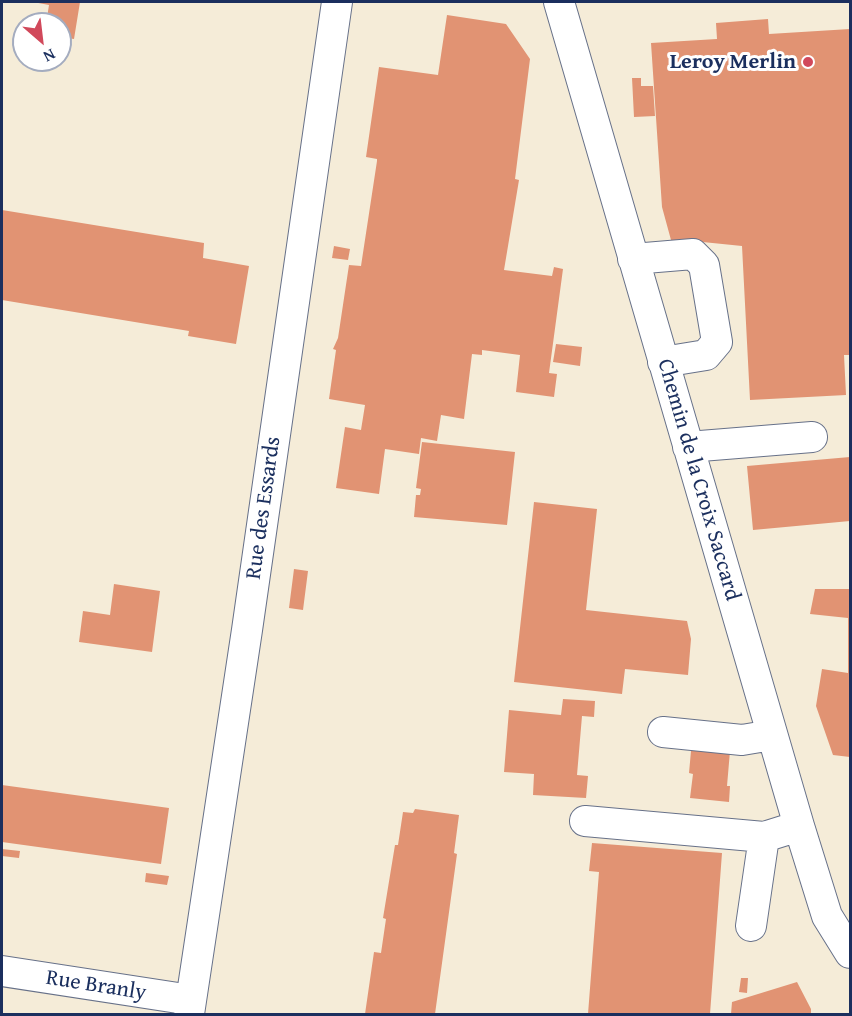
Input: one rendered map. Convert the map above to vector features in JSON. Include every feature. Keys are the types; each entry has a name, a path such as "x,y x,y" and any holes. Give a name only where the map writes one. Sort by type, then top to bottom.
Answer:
{"street":[{"name":"Rue des Essards","path":"190,1007 336,2"},
{"name":"Chemin de la Croix Saccard","path":"559,2 799,826 827,916 850,953"},
{"path":"633,259 693,254 704,265 717,342 706,355 663,362"},
{"path":"688,447 812,437"},
{"path":"663,732 742,740 772,735"},
{"path":"585,821 764,837 799,826"},
{"path":"751,926 764,837"},
{"name":"Rue Branly","path":"2,971 190,1007"}],"building":[{"path":"33,2 80,2 74,39 72,39 72,12 48,12 49,5"},
{"path":"447,15 506,24 530,59 515,179 519,180 504,270 552,276 554,267 563,269 549,373 557,374 554,397 516,392 520,355 482,350 482,355 472,354 464,419 441,415 437,441 421,438 419,454 385,449 379,494 336,488 345,427 361,430 365,405 329,399 336,350 333,349 338,338 349,265 361,266 377,161 377,159 366,157 379,67 438,75"},
{"path":"768,19 769,34 850,29 850,355 844,355 846,395 750,400 742,246 671,240 662,207 651,43 717,39 716,23"},
{"path":"632,78 641,78 641,86 653,86 655,116 634,117"},
{"path":"2,210 204,243 203,258 249,266 236,344 188,336 189,331 2,300"},
{"path":"334,246 350,249 348,260 332,258"},
{"path":"556,344 582,347 580,366 553,362"},
{"path":"422,442 515,452 507,525 414,517 416,495 420,495 421,489 416,488"},
{"path":"850,457 850,521 753,530 747,466"},
{"path":"534,502 597,509 586,610 687,621 691,639 688,675 625,669 622,694 514,682"},
{"path":"294,569 308,571 303,610 289,608"},
{"path":"114,584 160,591 152,652 79,642 83,611 110,615"},
{"path":"815,589 850,589 850,757 833,755 816,706 822,669 848,673 848,618 810,614"},
{"path":"563,699 595,701 594,717 582,716 577,775 588,776 586,798 533,795 534,774 504,772 509,710 561,715"},
{"path":"695,748 730,751 727,786 730,786 729,802 690,798 693,774 689,773 691,751 695,751"},
{"path":"2,785 169,808 161,864 2,842"},
{"path":"415,809 459,815 454,853 457,854 435,1014 365,1014 374,952 381,953 386,919 383,918 403,812 413,813"},
{"path":"592,843 722,853 710,1014 588,1014 599,872 589,871"},
{"path":"2,849 20,851 19,858 2,856"},
{"path":"146,873 169,876 167,885 145,882"},
{"path":"741,978 748,978 747,993 739,992"},
{"path":"797,982 811,1009 811,1014 731,1014 732,1002"}],"place":[{"name":"Leroy Merlin","path":"808,62"}]}
